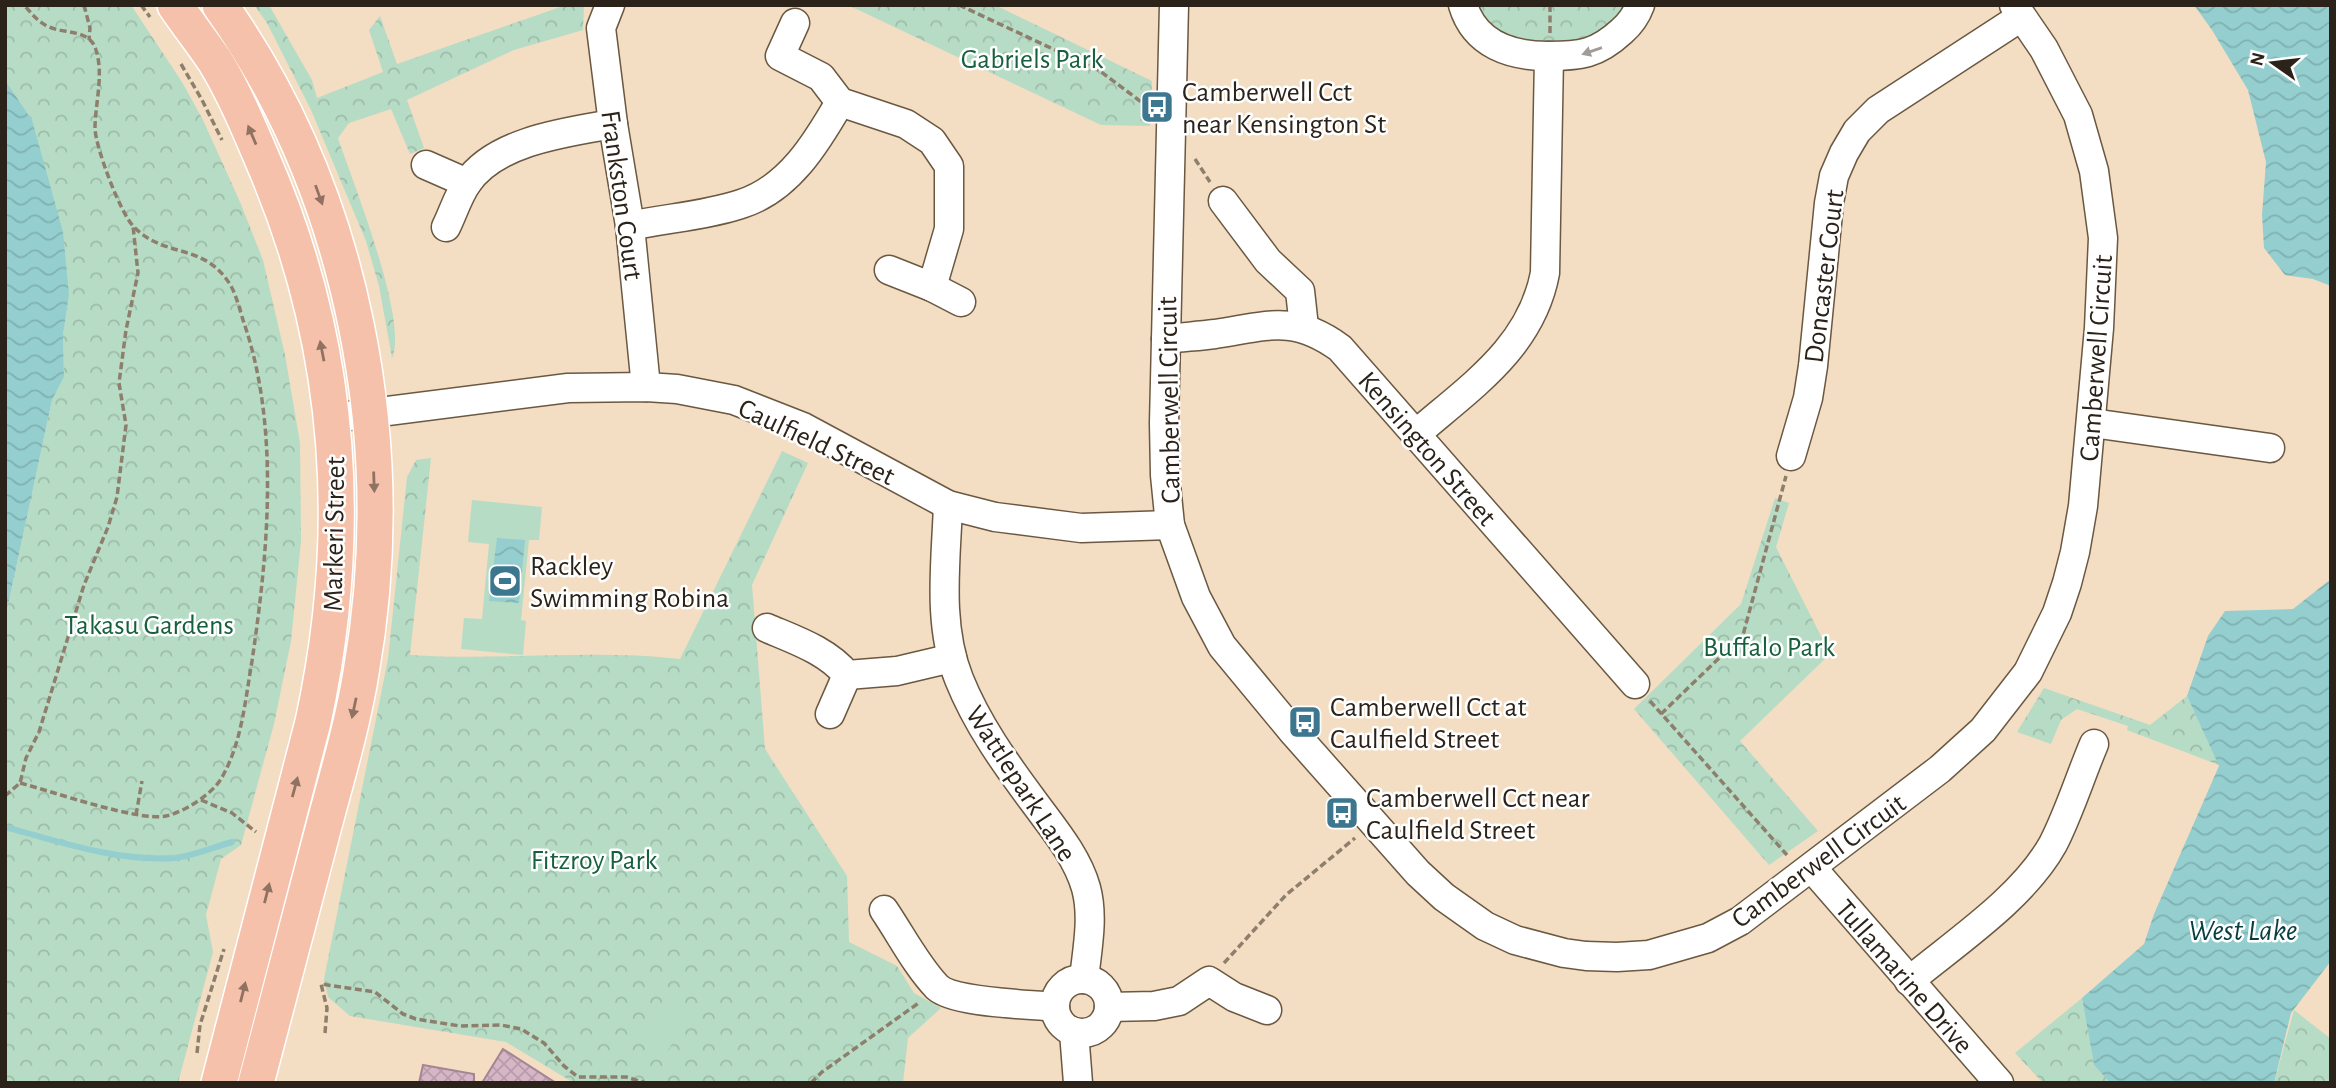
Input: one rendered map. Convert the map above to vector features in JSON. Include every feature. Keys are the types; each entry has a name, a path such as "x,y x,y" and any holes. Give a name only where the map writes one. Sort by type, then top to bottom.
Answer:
{"main road":[{"name":"Markeri Street","path":"220,5 250,48 284,111 334,239 350,298 365,375 370,414 375,514 374,555 362,673 348,737 256,1083"},
{"name":"Markeri Street","path":"165,16 215,62 247,124 285,211 322,351 334,418 337,463 336,556 326,665 313,722 208,1071"}],"street":[{"name":"Frankston Court","path":"610,5 601,28 613,124 631,226 646,387"},
{"name":"Camberwell Circuit","path":"1174,5 1165,475 1170,524 1196,597 1222,646 1294,733 1418,873 1444,897 1485,926 1540,948 1586,956 1649,955 1709,937 1740,921 1808,872 1941,769 1983,730 2028,671 2057,613 2075,552 2083,506 2092,423 2103,238 2094,171 2078,115 2044,49 2017,11"},
{"path":"1463,5 1473,24 1504,51 1549,56 1578,55 1607,45 1629,24 1640,5"},
{"name":"Doncaster Court","path":"1791,456 1808,398 1829,203 1834,176 1844,153 1857,131 1878,110 2017,11"},
{"path":"795,23 780,56 821,77 840,102 906,124 932,141 948,166 949,229 932,287"},
{"path":"1416,434 1503,357 1519,339 1537,306 1545,273 1549,56"},
{"path":"631,226 704,214 744,203 776,185 801,162 840,102"},
{"path":"446,227 467,183 491,158 555,134 613,124"},
{"path":"426,164 467,183"},
{"path":"1223,201 1274,267 1300,291 1304,327"},
{"path":"889,271 932,287 961,302"},
{"name":"Kensington Street","path":"1166,339 1285,324 1304,327 1321,334 1340,348 1635,684"},
{"name":"Caulfield Street","path":"334,418 568,387 677,389 734,400 803,428 948,505 995,517 1081,528 1170,524"},
{"path":"2092,423 2270,448"},
{"name":"Wattlepark Lane","path":"948,505 944,586 951,658 971,708 988,737 1071,855 1086,888 1089,916 1084,979"},
{"path":"767,628 821,653 839,665 847,675"},
{"path":"847,675 897,671 951,658"},
{"path":"830,715 847,675"},
{"path":"1909,982 2010,898 2031,876 2053,843 2094,744"},
{"name":"Tullamarine Drive","path":"1808,872 1999,1083"},
{"path":"884,910 939,988 973,999 1055,1007"},
{"path":"1084,979 1097,983 1104,990 1109,1007 1107,1016 1094,1031 1074,1032 1062,1024 1055,1007 1059,992 1066,984 1084,979"},
{"path":"1109,1007 1154,1006 1179,1001 1209,981 1234,997 1267,1010"},
{"path":"1074,1032 1079,1083"}],"path":[{"path":"5,796 20,783 26,758 39,732 84,585 108,527 118,484 126,425 119,383 126,330 138,274 133,226 113,190 95,131 98,66 96,50 89,40 77,33 51,28 36,19 24,5"},
{"path":"83,5 90,28 89,40"},
{"path":"141,5 165,16"},
{"path":"875,5 905,5"},
{"path":"959,5 1100,71 1171,124"},
{"path":"177,58 224,144"},
{"path":"1193,157 1223,201"},
{"path":"20,783 136,815 166,816 208,795 220,780 235,748 243,722 260,606 266,541 266,468 261,394 254,353 231,287 212,262 192,253 167,248 133,226"},
{"path":"1661,714 1743,635 1791,456"},
{"path":"1635,684 1808,872"},
{"path":"136,815 142,781"},
{"path":"200,800 232,813 256,832 259,819"},
{"path":"1209,981 1286,895 1374,822"},
{"path":"208,1071 200,1025 226,941"},
{"path":"325,1033 327,1008 321,984 375,992 403,1014 416,1019 460,1026 501,1025 521,1029 544,1043 564,1066 578,1077 626,1077 646,1083"},
{"path":"811,1083 822,1072 939,988"}],"green space":[{"name":"Takasu Gardens","path":"5,5 131,5 182,82 203,120 263,260 285,355 300,443 301,541 291,641 274,724 241,845 221,859 206,915 213,952 178,1083 5,1083 5,619 52,400 64,377 63,335 69,295 32,120 5,80"},
{"path":"254,5 269,5 312,80 317,98 383,72 369,30 380,16 397,64 566,5 584,5 583,30 514,50 407,100 424,148 410,154 391,109 349,123 338,138 386,283 393,314 395,340 392,358 379,286 366,241 311,110 267,23"},
{"name":"Gabriels Park","path":"848,5 995,5 1152,81 1150,126 1101,125"},
{"path":"1476,5 1626,5 1612,24 1595,36 1563,50 1502,36"},
{"name":"Fitzroy Park","path":"782,451 808,463 752,585 765,749 847,876 849,942 897,966 914,993 941,1008 908,1038 903,1083 574,1083 506,1042 350,1016 328,997 324,979 388,659 407,477 416,460 431,458 410,655 613,655 680,659"},
{"name":"Buffalo Park","path":"1775,498 1789,503 1776,547 1830,654 1740,741 1818,831 1769,865 1634,709 1741,604"},
{"name":"Rackley Swimming Robina","path":"472,500 542,507 539,540 529,540 521,620 526,621 523,655 461,649 464,618 482,619 489,544 468,542"},
{"path":"2044,688 2150,725 2187,696 2219,765 2127,730 2128,726 2077,709 2061,720 2051,744 2017,732"},
{"path":"2082,998 2094,1065 2110,1083 2043,1083 2015,1053"},
{"path":"664,999 689,1016 666,1054 640,1038"},
{"path":"2294,1010 2331,1039 2331,1083 2274,1083"}],"water":[{"path":"2194,5 2331,5 2331,286 2313,279 2285,275 2264,248 2262,215 2266,162 2248,90"},
{"path":"5,80 32,120 63,232 69,295 63,335 64,377 52,400 5,619"},
{"path":"497,538 525,540 519,603 489,601"},
{"name":"West Lake","path":"2331,579 2331,961 2291,1013 2274,1083 2110,1083 2094,1065 2082,998 2144,944 2154,914 2219,766 2187,696 2208,636 2225,611 2293,609"}],"building":[{"path":"503,1049 556,1083 482,1083"},
{"path":"423,1065 474,1074 474,1083 419,1083"}],"waterway":[{"path":"5,827 89,850 132,857 182,857 232,842"}],"place":[{"name":"Camberwell Cct near Kensington St","path":"1157,107"},
{"name":"Rackley Swimming Robina","path":"505,581"},
{"name":"Camberwell Cct at Caulfield Street","path":"1305,722"},
{"name":"Camberwell Cct near Caulfield Street","path":"1342,813"}]}
